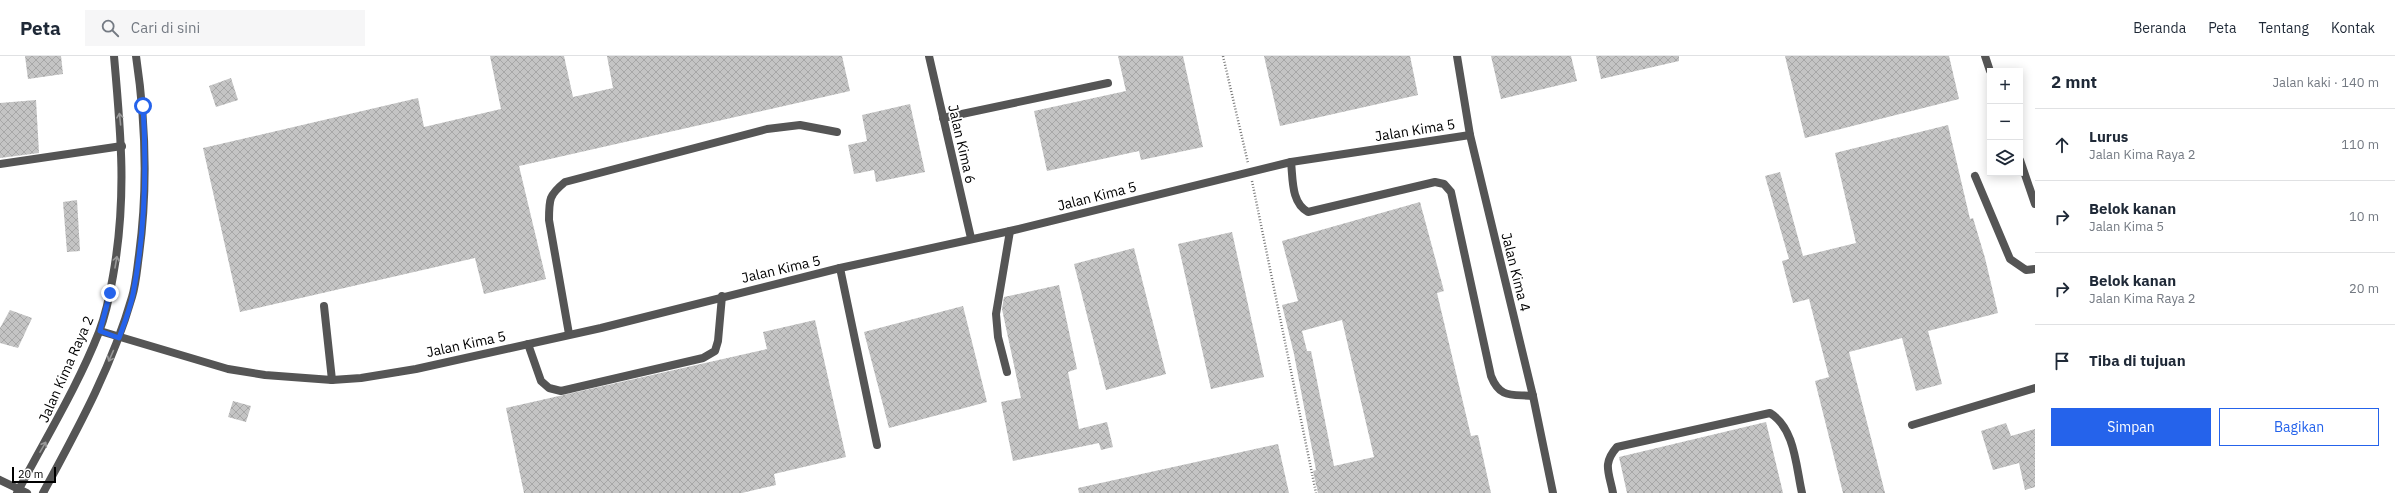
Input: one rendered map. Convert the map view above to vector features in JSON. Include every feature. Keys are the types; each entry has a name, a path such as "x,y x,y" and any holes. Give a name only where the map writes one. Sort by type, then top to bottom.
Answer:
{"street":[{"name":"Jalan Kima Raya 2","path":"18,491 60,417 100,331 110,293 120,238 122,146 114,56"},
{"path":"43,493 83,419 119,338 133,296 143,226 146,153 143,106 136,56"},
{"name":"Jalan Kima 6","path":"929,56 971,238"},
{"name":"Jalan Kima 4","path":"1457,56 1470,135 1533,396 1553,493"},
{"path":"1985,56 1989,68"},
{"path":"943,118 1108,83"},
{"path":"569,334 549,220 549,204 552,193 565,182 767,129 800,125 837,132"},
{"name":"Jalan Kima 5","path":"100,331 119,338 228,369 265,375 332,380 361,378 408,370 601,328 722,296 971,238 1010,231 1291,162 1470,135"},
{"path":"0,164 122,146"},
{"path":"1291,162 1296,201 1301,208 1308,212 1435,182 1444,184 1451,192 1491,376 1496,388 1504,394 1533,396"},
{"path":"2023,169 2035,204"},
{"path":"1975,176 2010,259 2026,270 2035,269"},
{"path":"1007,372 998,337 996,314 1010,231"},
{"path":"840,268 877,445"},
{"path":"528,344 542,381 549,388 561,391 703,358 715,351 718,341 722,296"},
{"path":"324,306 332,380"},
{"path":"1912,425 2035,388"},
{"path":"1614,493 1608,469 1609,457 1617,447 1770,413 1779,418 1786,429 1792,447 1802,493"},
{"path":"0,480 18,491 27,493"}],"path":[{"path":"1223,56 1250,171 1316,493"}],"building":[{"path":"25,56 61,56 63,74 28,79"},
{"path":"490,56 564,56 573,97 613,88 607,56 842,56 850,91 519,166 546,279 484,294 475,258 240,312 203,148 418,98 424,127 501,109"},
{"path":"1118,56 1183,56 1203,147 1141,160 1139,151 1047,171 1034,111 1126,91"},
{"path":"1264,56 1410,56 1418,95 1280,126"},
{"path":"1491,56 1571,56 1577,81 1501,99"},
{"path":"1596,56 1679,56 1679,61 1601,79"},
{"path":"1785,56 1949,56 1959,99 1805,138"},
{"path":"231,78 238,100 216,107 209,86"},
{"path":"36,100 39,153 0,158 0,103"},
{"path":"910,104 925,172 876,182 874,170 854,174 848,145 867,141 862,115"},
{"path":"1948,125 1970,219 1973,218 1985,258 1998,313 1928,331 1942,384 1916,391 1902,338 1849,352 1885,493 1843,493 1815,381 1829,377 1809,299 1793,303 1782,261 1789,259 1765,176 1780,172 1803,256 1856,243 1835,153"},
{"path":"77,200 80,251 67,252 63,202"},
{"path":"1420,202 1444,291 1437,293 1471,436 1478,435 1491,493 1318,493 1313,471 1316,470 1294,354 1282,305 1298,301 1282,241","holes":["1342,320 1374,457 1334,466 1311,351 1307,351 1302,331"]},
{"path":"1232,232 1264,377 1211,389 1178,244"},
{"path":"1134,248 1166,374 1106,390 1074,264"},
{"path":"1059,285 1077,369 1068,372 1079,429 1107,422 1113,447 1101,450 1099,443 1013,461 1001,402 1021,398 1002,309 1004,297"},
{"path":"963,306 987,402 889,428 864,332"},
{"path":"10,310 32,318 18,348 0,343 0,328"},
{"path":"815,320 846,457 774,474 776,485 742,493 524,493 506,408 767,349 763,332"},
{"path":"233,401 251,406 246,422 228,417"},
{"path":"1766,422 1783,493 1627,493 1619,457"},
{"path":"2006,423 2011,436 2035,429 2035,487 2025,490 2019,463 1993,470 1981,431"},
{"path":"1278,444 1289,493 1079,493 1078,488"}],"route":[{"path":"110,293 100,331 119,338 133,296 143,226 146,153 143,106"}]}
